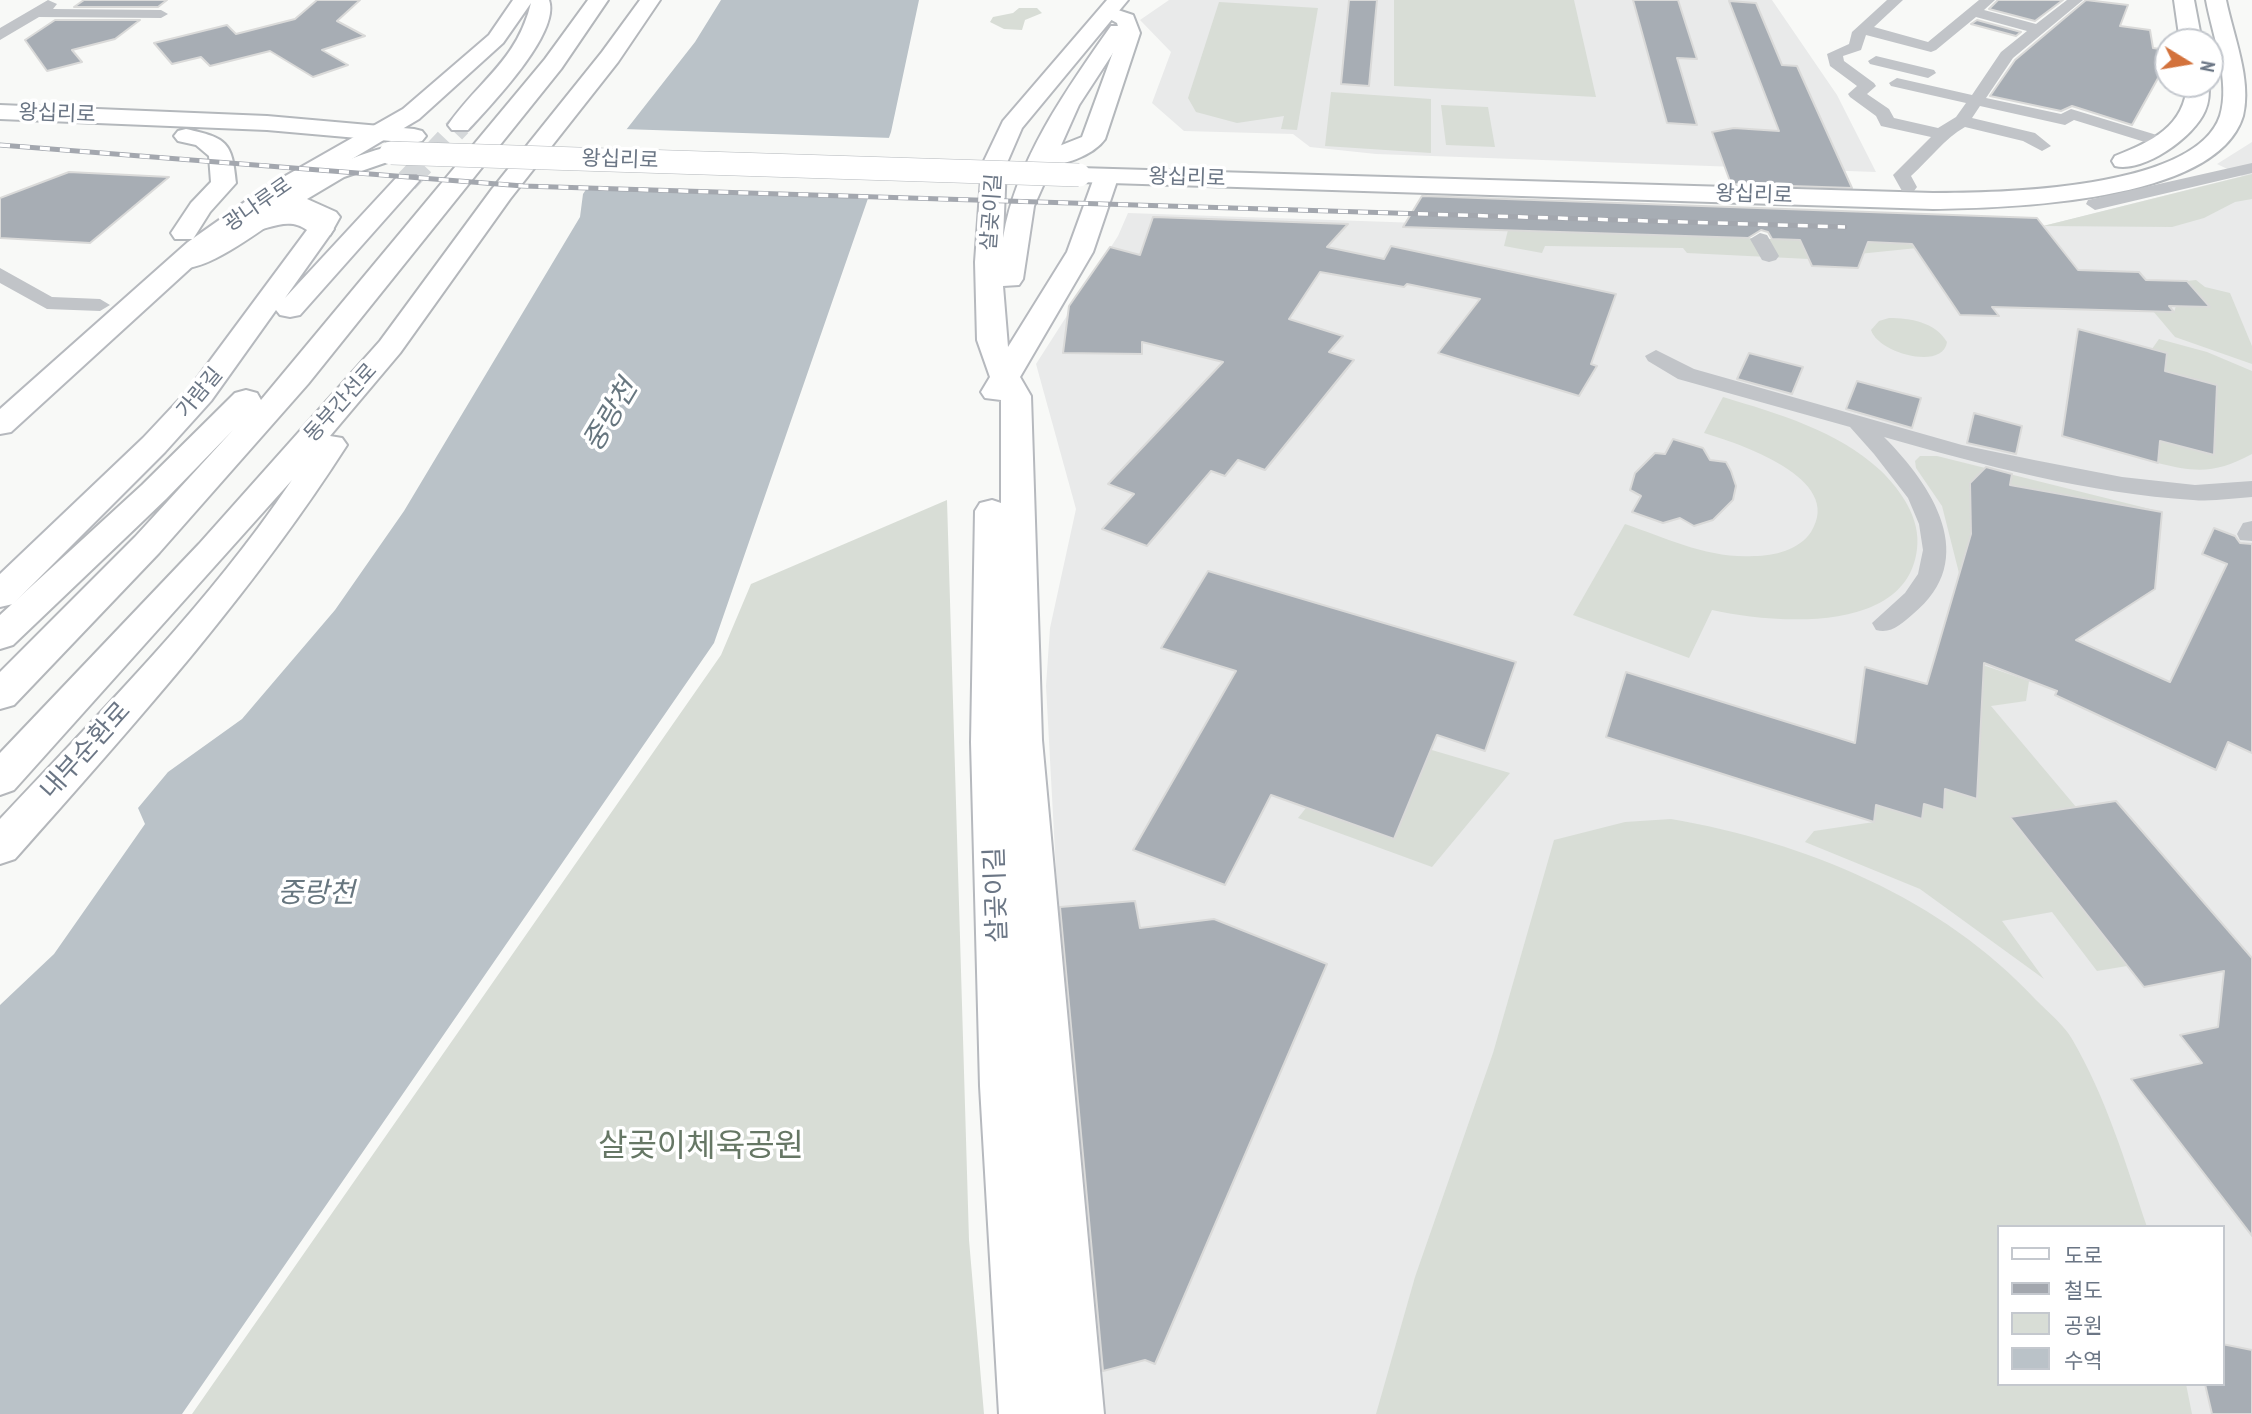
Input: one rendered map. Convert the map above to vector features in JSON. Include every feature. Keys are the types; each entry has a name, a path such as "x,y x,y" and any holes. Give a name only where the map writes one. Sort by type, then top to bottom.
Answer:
{"main road":[{"name":"광나루로","path":"0,395 100,305 352,139 452,61 497,13 503,0"},
{"path":"186,136 204,140 221,153 225,166 224,183 219,192 200,208 189,248 208,252 296,194 386,143 411,114 477,57 514,18 523,0"},
{"path":"460,125 517,58 539,16 541,0"},
{"name":"동부간선로","path":"0,695 100,593 297,378 553,64 598,0"},
{"name":"동부간선로","path":"0,779 211,552 390,347 501,194 610,57 650,0"},
{"name":"왕십리로","path":"2216,0 2221,28"},
{"path":"2181,3 2187,28"},
{"path":"2224,36 2239,5"},
{"path":"1083,160 1130,33 1123,8"},
{"name":"살곶이길","path":"1027,1414 1004,1086 991,742 993,397 1006,379 1008,285 1021,205 1068,104 1123,8"},
{"name":"살곶이길","path":"1076,1414 1022,740 1016,396 1006,379 991,340 988,262 994,165 1011,125 1058,67 1123,8"},
{"name":"왕십리로","path":"0,112 386,143 1083,160 1107,175 1933,201 2054,195 2150,177 2191,158 2214,142 2231,120 2234,108 2224,44"},
{"name":"왕십리로","path":"386,143 414,136 1048,159 1964,187 2048,180 2111,166 2164,143 2188,123 2198,98"},
{"name":"왕십리로","path":"0,128 186,136 321,146 352,139"},
{"name":"광나루로","path":"0,425 207,231 238,206 238,201 228,200 321,146"},
{"path":"1006,379 1080,252 1107,175"},
{"path":"200,395 276,324 407,181"},
{"path":"247,225 300,216 314,220 321,229 327,217 296,205 292,201 296,194"},
{"name":"가람길","path":"0,595 154,446 200,395 321,229"},
{"path":"0,636 154,492 265,377 369,287"},
{"name":"내부순환로","path":"0,847 171,655 252,555 317,468 390,347"}],"street":[{"path":"0,35 59,0"},
{"path":"1896,0 1857,35 1856,47 1835,54 1836,63 1868,86 1856,94 1883,113 1888,122 1941,134"},
{"path":"1863,29 1931,47 1988,0"},
{"path":"1908,187 1902,175 1933,147 1941,134 1962,121 2007,55 2076,0"},
{"path":"1973,12 2039,30"},
{"path":"34,13 161,14"},
{"path":"1876,61 1928,74 1917,88"},
{"path":"1897,83 2065,120 2070,114 2164,143"},
{"path":"1962,121 2029,137 2042,146"},
{"path":"2095,204 2252,168"},
{"path":"0,274 47,303 100,305"},
{"path":"1656,356 1686,374 1959,451 2122,484 2195,493 2252,489"},
{"path":"1856,423 1895,460 1917,490 1930,518 1936,549 1929,578 1910,607 1885,623"}],"shaded area":[{"path":"1169,0 1772,0 1837,95 1876,172 1376,154 1310,147 1293,134 1184,131 1152,103 1171,52 1140,20"},
{"path":"2252,142 2252,1414 1101,1414 1058,907 1046,686 1050,628 1076,509 1036,364 1118,236 1128,213 1946,245 2043,226 2242,176 2217,164"}],"green space":[{"path":"1394,0 1574,0 1596,97 1394,86"},
{"path":"1219,2 1318,8 1297,130 1281,129 1284,116 1237,123 1196,112 1188,98"},
{"path":"1019,8 1037,8 1042,13 1025,20 1022,30 1004,29 990,22 993,17 1013,13"},
{"path":"1331,92 1431,99 1431,153 1325,146"},
{"path":"1441,105 1488,107 1495,147 1446,145"},
{"path":"2252,174 2252,199 2235,202 2204,218 2172,227 2043,226"},
{"path":"1508,230 1947,245 1809,259 1687,253 1683,248 1545,246 1542,253 1504,246"},
{"path":"2196,280 2205,287 2230,293 2252,346 2252,364 2175,337 2153,311 2174,312 2176,306 2210,307 2187,281"},
{"path":"1889,318 1913,320 1936,330 1947,342 1943,351 1934,356 1910,356 1885,346 1871,330 1879,321"},
{"path":"2159,339 2207,352 2252,371 2252,454 2217,468 2196,470 2158,463 2160,441 2214,455 2217,385 2165,371 2167,353 2152,349"},
{"path":"1723,397 1786,417 1826,434 1863,456 1880,470 1902,496 1916,527 1917,549 1908,577 1889,597 1863,610 1833,617 1768,618 1712,610 1689,658 1573,615 1625,524 1704,551 1737,556 1762,556 1786,551 1800,543 1811,532 1818,513 1814,495 1801,480 1762,454 1704,433"},
{"path":"1920,456 1937,456 2162,512 1972,481 1971,534 1959,573 1942,506 1916,468 1915,461"},
{"name":"살곶이체육공원","path":"947,500 969,1240 984,1414 192,1414 721,655 751,584"},
{"path":"1937,649 2029,681 2026,701 1991,706 2076,807 2010,818 2127,966 2097,971 2052,912 2002,921 2044,979 1920,889 1805,842 1814,831 1874,822 1876,805 1921,819 1924,804 1944,810 1945,789 1977,799 1982,709 1942,676"},
{"path":"1340,723 1510,773 1432,867 1298,818 1306,808 1394,839 1421,772"},
{"path":"1671,819 1721,829 1821,859 1868,880 1915,904 1958,932 1999,964 2056,1019 2072,1039 2095,1084 2146,1225 1996,1225 1996,1386 2186,1386 2192,1414 1376,1414 1415,1277 1493,1053 1554,840 1625,822"}],"water":[{"name":"중랑천","path":"721,0 919,0 891,132 714,643 182,1414 0,1414 0,1005 54,954 145,824 138,808 168,772 242,719 335,610 404,511 580,217 583,194 626,130 695,42"}],"pier":[{"path":"623,129 892,138 872,197 584,186"}],"building":[{"path":"84,0 167,0 158,7 74,7"},
{"path":"317,0 360,0 337,21 365,36 322,50 348,65 313,77 270,51 210,66 201,57 172,64 154,43 227,25 236,34 295,19"},
{"path":"1349,0 1377,0 1369,86 1341,84"},
{"path":"1633,0 1678,0 1697,59 1677,58 1697,125 1667,123"},
{"path":"1998,0 2063,0 2035,21 1989,9"},
{"path":"2086,0 2128,5 2120,26 2150,30 2154,48 2154,85 2132,125 2072,106 2061,111 1990,96 2015,60"},
{"path":"1729,1 1756,3 1782,65 1797,66 1852,188 1731,184 1712,132 1734,128 1779,131"},
{"path":"55,20 140,20 115,39 72,50 82,62 47,71 25,40"},
{"path":"1977,20 2021,32 2016,36 1971,24"},
{"path":"69,172 169,177 90,243 0,238 0,198"},
{"path":"1422,196 2037,218 2078,270 2139,272 2146,280 2187,281 2210,307 2169,306 2174,312 1992,307 1999,316 1960,315 1912,244 1868,242 1858,268 1812,266 1800,240 1772,239 1768,232 1761,230 1748,238 1403,227"},
{"path":"1153,217 1348,224 1327,247 1384,259 1391,246 1616,294 1591,364 1597,366 1579,396 1438,353 1480,299 1407,284 1404,287 1320,272 1289,319 1343,336 1329,352 1354,360 1265,470 1238,460 1225,476 1211,471 1147,546 1102,529 1134,494 1108,484 1223,362 1142,342 1142,354 1063,353 1069,306 1110,247 1140,255"},
{"path":"2078,329 2167,353 2165,371 2217,385 2214,455 2160,441 2158,463 2062,436"},
{"path":"1749,353 1803,367 1792,394 1737,379"},
{"path":"1857,381 1921,398 1912,428 1846,409"},
{"path":"1974,413 2022,426 2016,454 1967,443"},
{"path":"1673,439 1703,448 1710,460 1726,462 1731,471 1736,486 1733,500 1713,520 1694,526 1680,518 1663,523 1632,512 1641,496 1630,490 1635,473 1655,453 1665,454"},
{"path":"1986,467 2012,474 2010,485 2162,512 2155,589 2076,640 2170,682 2227,564 2202,554 2214,528 2235,536 2240,543 2252,544 2252,753 2228,742 2216,770 2055,695 2057,691 1984,663 1977,799 1945,789 1944,810 1924,804 1922,819 1876,805 1874,822 1606,737 1626,672 1855,743 1865,667 1927,684 1971,534 1970,483"},
{"path":"1208,571 1516,662 1485,751 1437,735 1394,839 1271,795 1225,885 1133,850 1236,671 1161,648"},
{"path":"2116,801 2252,958 2252,1236 2131,1079 2202,1063 2180,1035 2218,1027 2224,971 2144,987 2010,817"},
{"path":"1135,901 1140,928 1214,919 1327,964 1155,1364 1145,1360 1103,1371 1060,907"},
{"path":"2224,1344 2252,1350 2252,1414 2212,1414 2205,1386 2224,1386"}],"tunnel":[{"path":"407,181 460,125"}],"railway":[{"path":"0,145 523,186 1845,227"}]}
